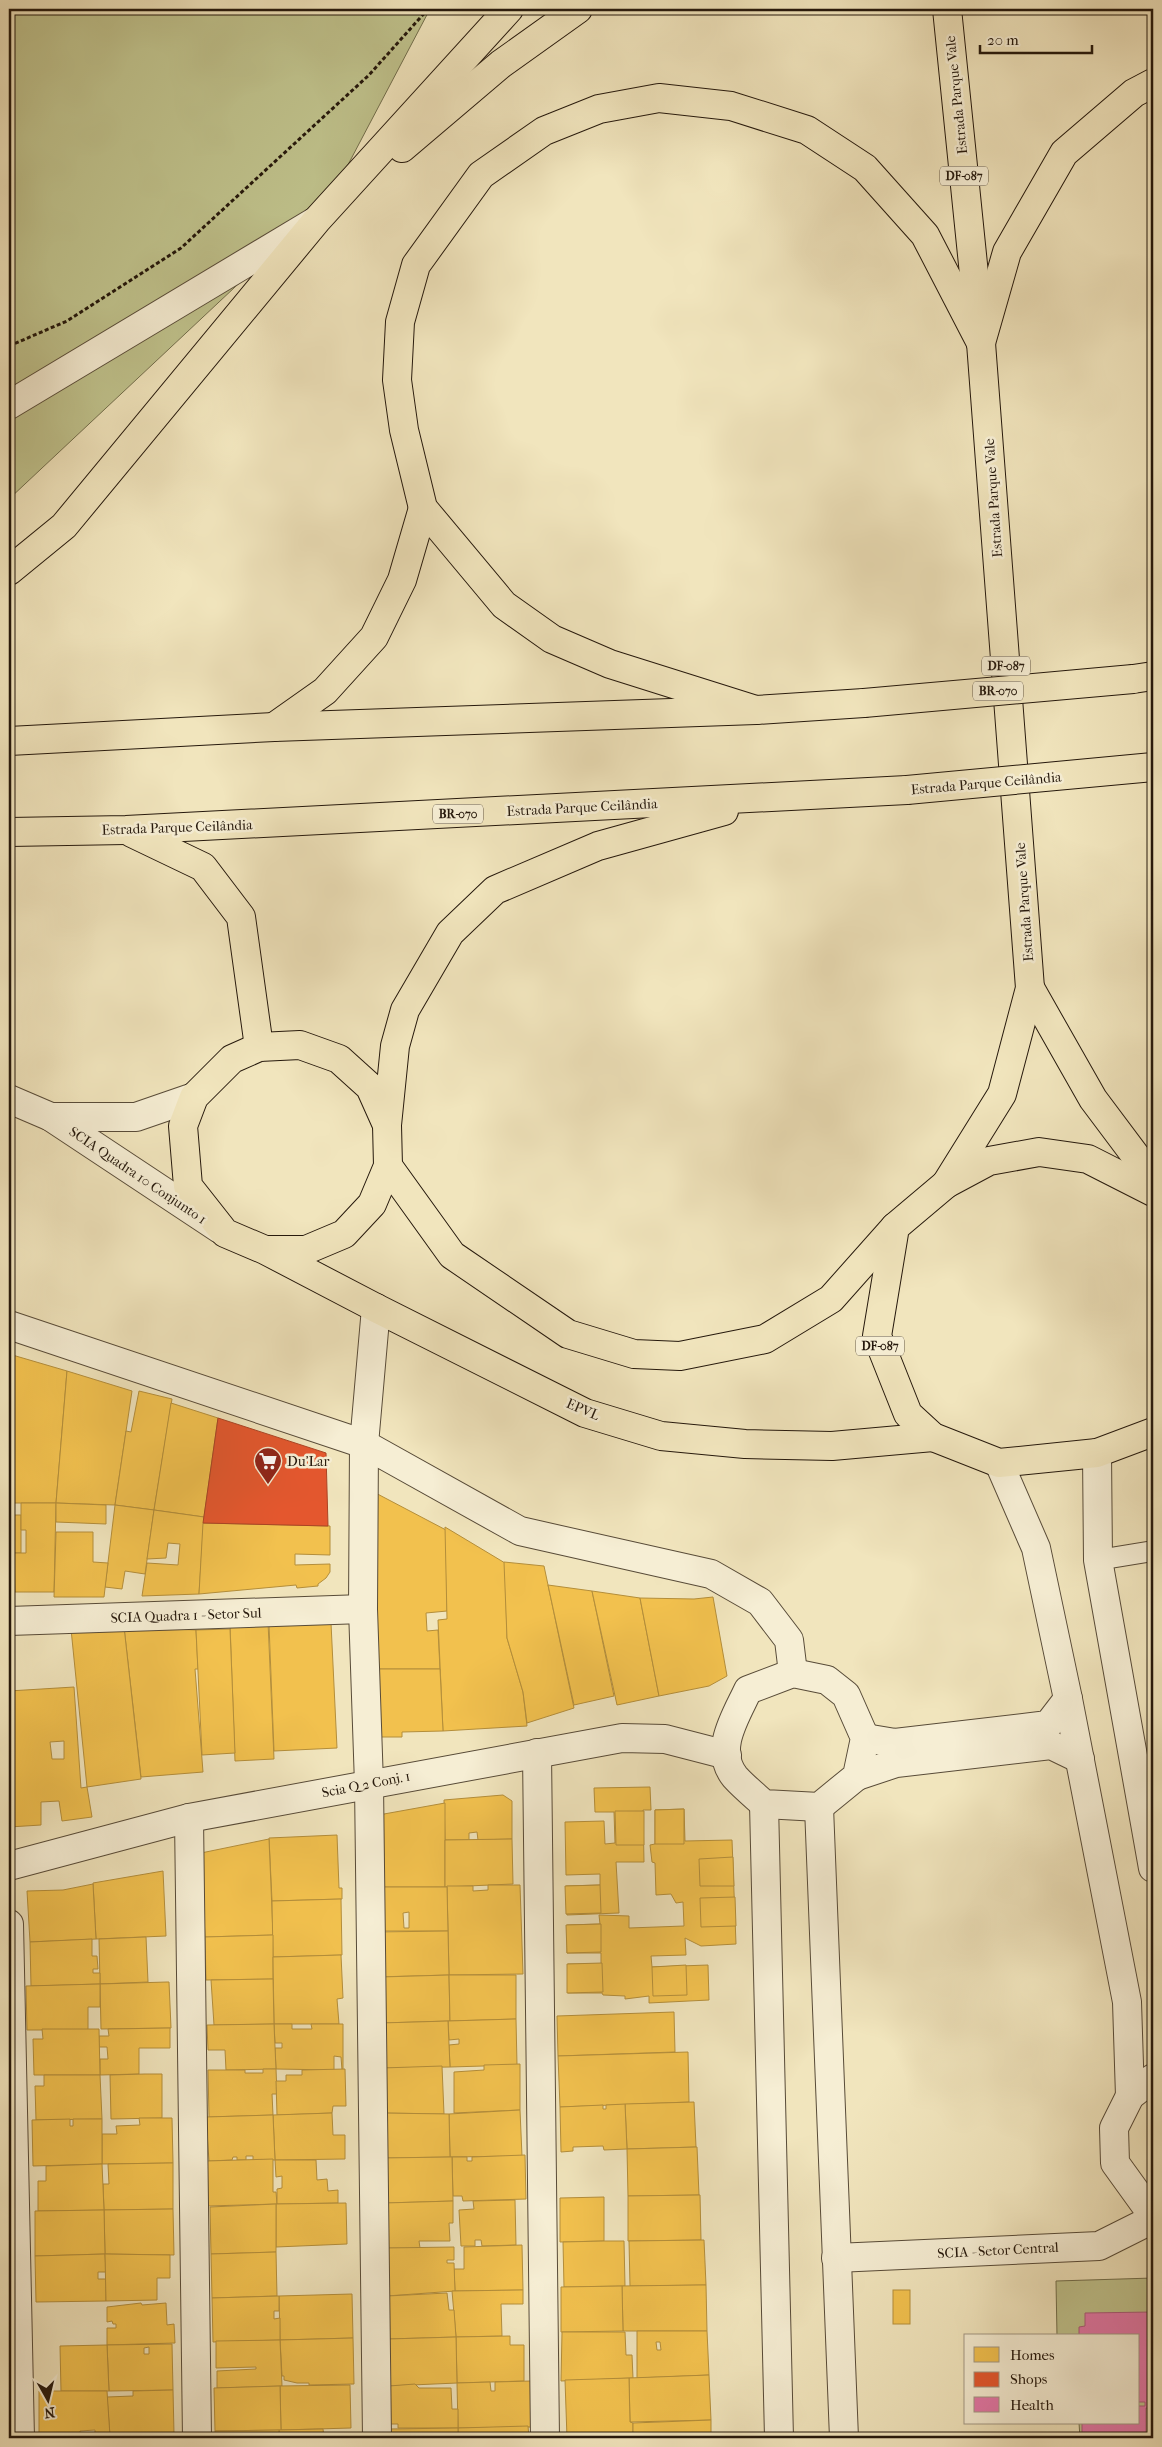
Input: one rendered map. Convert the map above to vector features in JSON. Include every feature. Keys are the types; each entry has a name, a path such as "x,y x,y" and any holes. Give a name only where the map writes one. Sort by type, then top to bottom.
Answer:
{"main road":[{"path":"9,571 64,526 317,220 509,9"},
{"path":"317,220 501,64 578,9"},
{"name":"Estrada Parque Vale","path":"946,1184 1002,1094 1030,988 981,343 947,9"},
{"path":"981,343 1007,252 1064,154 1134,93 1153,83"},
{"path":"756,710 610,664 552,639 504,605 424,508 404,430 397,380 400,322 416,265 481,175 544,131 598,109 659,98 731,106 807,130 865,168 925,235 981,343"},
{"path":"274,728 325,691 374,637 402,580 424,508"},
{"name":"BR-070","path":"9,741 274,728 756,710 864,703 1143,678"},
{"name":"Estrada Parque Ceilândia","path":"9,832 126,830 772,798 907,790 1153,767"},
{"path":"265,1250 306,1250 344,1234 372,1204 388,1166 387,1125 395,1046 405,1010 450,933 495,890 598,846 772,798"},
{"path":"126,830 203,867 241,917 259,1047"},
{"name":"Estrada Parque Vale","path":"1030,988 1093,1099 1153,1178"},
{"path":"225,1233 188,1186 183,1126 194,1097 232,1059 259,1047 300,1045 339,1059 370,1087 387,1125"},
{"name":"DF-087","path":"1153,1192 1088,1159 1039,1152 989,1161 946,1184 895,1227 877,1336 908,1414 933,1437 999,1463 1097,1453 1153,1432"},
{"path":"388,1166 452,1255 568,1334 634,1354 680,1356 765,1339 831,1299 895,1227"},
{"name":"EPVL","path":"225,1233 265,1250 376,1308 585,1412 661,1436 745,1444 832,1446 933,1437"}],"street":[{"path":"9,406 317,220"},
{"name":"SCIA Quadra 10 Conjunto 1","path":"51,1117 136,1117 194,1097"},
{"name":"SCIA Quadra 10 Conjunto 1","path":"9,1099 51,1117 225,1233"},
{"path":"376,1308 364,1444 363,1609 369,1784 377,2438"},
{"path":"9,1325 364,1444 520,1531 711,1574 760,1602 789,1640 793,1673"},
{"path":"1097,1453 1098,1560 1153,1868"},
{"path":"999,1463 1036,1548 1068,1699 1127,2002 1130,2096"},
{"name":"SCIA Quadra 1 - Setor Sul","path":"9,1621 363,1609"},
{"path":"857,1776 865,1738 846,1695 827,1680 793,1673 748,1690 726,1737 727,1756 734,1775 764,1804 819,1807 857,1776 896,1763 1051,1744 1080,1759"},
{"path":"865,1738 895,1743 1048,1725 1068,1699"},
{"name":"Scia Q 2 Conj. 1","path":"9,1866 188,1818 622,1738 665,1739 727,1756"},
{"path":"538,1753 545,2438"},
{"path":"764,1804 779,2438"},
{"path":"819,1807 844,2438"},
{"path":"188,1818 197,2438"},
{"path":"9,1924 20,2438"},
{"path":"1153,2078 1130,2096 1114,2128 1115,2163 1146,2206 1153,2210"},
{"name":"SCIA - Setor Central","path":"836,2258 1099,2246 1153,2218"}],"lane":[{"path":"1098,1560 1153,1551"}],"path":[{"path":"9,346 67,321 181,248 369,75 427,9"}],"green space":[{"path":"9,9 430,9 331,197 9,499"},
{"path":"1153,2278 1153,2438 1080,2438 1079,2424 1140,2424 1140,2334 1057,2334 1056,2281"}],"building: Homes":[{"path":"9,1354 67,1371 56,1503 9,1503"},
{"path":"67,1371 132,1391 115,1505 56,1503"},
{"path":"139,1391 172,1399 154,1510 115,1505 126,1431 131,1432"},
{"path":"171,1403 218,1418 204,1517 154,1510"},
{"path":"368,1489 446,1530 447,1611 426,1613 427,1631 438,1630 440,1669 371,1669"},
{"path":"9,1503 12,1505 12,1515 21,1515 21,1553 14,1553 13,1577 9,1577"},
{"path":"21,1503 56,1503 54,1592 15,1592 14,1553 26,1553 26,1530 21,1530"},
{"path":"56,1503 106,1505 106,1524 56,1522"},
{"path":"115,1505 154,1510 145,1574 125,1571 122,1589 105,1587"},
{"path":"154,1510 204,1517 199,1594 142,1596 147,1563 178,1565 180,1544 168,1543 166,1558 147,1559"},
{"path":"203,1523 330,1526 330,1555 295,1554 295,1565 330,1564 330,1572 318,1586 297,1588 296,1585 199,1594"},
{"path":"445,1527 505,1563 507,1638 523,1692 527,1726 443,1731 438,1620 447,1619"},
{"path":"56,1532 93,1532 93,1562 108,1563 104,1597 54,1597"},
{"path":"504,1562 544,1566 574,1708 527,1723 523,1692 507,1638"},
{"path":"548,1585 592,1591 614,1696 574,1705"},
{"path":"592,1591 640,1598 659,1696 617,1705"},
{"path":"713,1597 727,1676 709,1686 659,1696 640,1598 694,1599"},
{"path":"268,1622 274,1759 235,1761 230,1624"},
{"path":"331,1623 337,1748 274,1751 269,1625"},
{"path":"124,1627 196,1630 198,1669 195,1669 203,1772 141,1777"},
{"path":"124,1627 141,1779 87,1787 71,1629"},
{"path":"230,1629 235,1753 202,1755 196,1630"},
{"path":"371,1669 440,1669 443,1731 402,1732 402,1737 373,1737"},
{"path":"74,1687 81,1788 87,1787 92,1817 62,1821 59,1801 41,1802 41,1825 9,1827 9,1691","holes":["64,1741 64,1759 52,1759 50,1742"]},
{"path":"650,1787 651,1810 643,1810 644,1862 616,1862 619,1913 567,1915 566,1886 600,1885 600,1874 566,1875 565,1822 604,1821 605,1844 615,1843 614,1812 595,1812 594,1788"},
{"path":"503,1795 512,1801 512,1839 478,1840 477,1832 469,1833 469,1840 445,1840 444,1800"},
{"path":"445,1803 445,1887 379,1887 379,1822 384,1814"},
{"path":"684,1809 685,1841 732,1840 736,1944 701,1946 685,1938 686,1955 651,1956 652,1967 708,1965 709,2000 649,2003 649,1996 625,1999 625,1996 603,1995 602,1993 568,1993 568,1964 601,1964 601,1953 567,1953 567,1925 600,1924 599,1915 629,1916 629,1928 684,1926 683,1902 676,1903 671,1894 656,1895 655,1863 652,1862 650,1845 655,1844 655,1810"},
{"path":"684,1809 684,1844 655,1844 655,1810"},
{"path":"615,1811 644,1811 644,1845 616,1845"},
{"path":"337,1835 339,1888 342,1888 342,1899 272,1901 269,1838"},
{"path":"269,1839 273,1935 205,1937 201,1853"},
{"path":"512,1839 513,1884 445,1887 445,1840"},
{"path":"733,1857 734,1886 700,1886 699,1859"},
{"path":"163,1871 166,1936 96,1939 93,1883"},
{"path":"93,1884 96,1939 30,1942 27,1891 63,1890"},
{"path":"488,1885 520,1885 523,1974 449,1975 447,1886 473,1886 473,1891 488,1890"},
{"path":"600,1885 601,1913 566,1914 565,1886"},
{"path":"379,1887 447,1887 448,1931 380,1931","holes":["409,1912 409,1928 404,1928 403,1913"]},
{"path":"735,1897 736,1926 701,1927 700,1898"},
{"path":"341,1899 342,1955 273,1957 272,1901"},
{"path":"601,1924 601,1952 567,1953 566,1925"},
{"path":"448,1931 449,1975 375,1977 375,1932"},
{"path":"273,1935 273,1979 206,1980 205,1937"},
{"path":"146,1937 148,1982 100,1984 99,1939"},
{"path":"92,1939 92,1956 97,1956 98,1969 93,1969 93,1973 100,1973 100,1984 31,1986 30,1942"},
{"path":"341,1955 343,1998 337,1999 339,2024 274,2024 273,1957"},
{"path":"602,1963 603,1992 567,1993 567,1964"},
{"path":"686,1965 687,1995 653,1996 652,1967"},
{"path":"449,1975 450,2021 381,2023 381,1977"},
{"path":"449,1975 516,1975 516,2019 450,2021"},
{"path":"273,1979 274,2024 214,2025 211,1980"},
{"path":"169,1982 171,2028 101,2029 100,1984"},
{"path":"100,1984 100,2007 88,2007 88,2030 27,2030 26,1986"},
{"path":"674,2012 675,2052 558,2056 557,2016"},
{"path":"516,2019 517,2065 450,2067 449,2045 459,2044 459,2039 449,2040 448,2021"},
{"path":"448,2021 450,2067 382,2068 381,2023"},
{"path":"274,2024 292,2024 292,2029 312,2029 311,2024 343,2024 343,2070 341,2057 334,2056 334,2070 276,2069 275,2048 282,2048 282,2043 275,2043"},
{"path":"274,2024 276,2069 226,2070 225,2050 208,2050 207,2025"},
{"path":"170,2028 170,2048 139,2048 139,2074 100,2075 100,2059 108,2059 107,2047 99,2047 99,2036 109,2036 108,2029"},
{"path":"42,2029 99,2029 100,2075 34,2075 33,2039 43,2039"},
{"path":"688,2052 689,2102 560,2107 558,2056"},
{"path":"520,2064 520,2110 454,2113 454,2072 484,2070 484,2065"},
{"path":"442,2066 444,2114 382,2113 382,2068"},
{"path":"263,2069 276,2069 277,2094 272,2094 273,2115 209,2117 208,2070 245,2070 245,2073 263,2073"},
{"path":"345,2069 346,2106 333,2106 332,2113 277,2115 276,2081 286,2081 286,2075 302,2075 302,2070"},
{"path":"162,2074 162,2118 111,2119 110,2075"},
{"path":"44,2075 100,2075 102,2119 36,2120 35,2086 44,2086"},
{"path":"694,2102 696,2147 627,2149 625,2104"},
{"path":"625,2104 627,2149 604,2150 603,2146 573,2147 573,2151 561,2152 560,2107 603,2105 603,2109 606,2109 606,2105"},
{"path":"520,2110 522,2156 450,2157 449,2114"},
{"path":"332,2113 333,2135 345,2135 345,2159 275,2160 273,2115"},
{"path":"381,2113 449,2114 450,2157 382,2158"},
{"path":"273,2115 275,2160 253,2160 253,2156 246,2156 246,2160 237,2160 237,2157 233,2157 232,2160 209,2161 206,2117"},
{"path":"139,2118 172,2118 173,2163 102,2164 102,2134 117,2134 116,2126 140,2125"},
{"path":"70,2119 70,2126 73,2126 73,2119 102,2119 102,2164 33,2166 32,2120"},
{"path":"697,2147 699,2195 628,2196 627,2149"},
{"path":"525,2155 526,2199 463,2201 462,2196 453,2196 452,2157 467,2157 467,2161 472,2161 472,2157"},
{"path":"452,2157 453,2201 385,2203 383,2158"},
{"path":"273,2159 273,2192 276,2192 277,2204 208,2206 207,2161"},
{"path":"275,2160 316,2160 317,2180 327,2179 328,2191 338,2190 338,2203 277,2204 277,2189 282,2188 282,2176 276,2177"},
{"path":"173,2163 173,2209 104,2210 103,2184 109,2184 108,2164"},
{"path":"102,2164 104,2210 38,2211 38,2181 46,2181 46,2166"},
{"path":"700,2195 701,2240 628,2241 628,2196"},
{"path":"604,2197 604,2241 560,2242 560,2198"},
{"path":"515,2200 516,2245 482,2246 481,2240 475,2240 475,2246 461,2246 459,2210 474,2209 473,2201"},
{"path":"453,2201 453,2223 449,2223 450,2241 419,2241 420,2248 386,2248 385,2203"},
{"path":"346,2203 347,2244 276,2247 276,2204"},
{"path":"276,2204 276,2252 211,2254 210,2207"},
{"path":"173,2209 174,2255 105,2254 104,2210"},
{"path":"104,2210 105,2254 35,2256 35,2211"},
{"path":"704,2240 706,2285 630,2286 629,2241"},
{"path":"624,2241 625,2286 564,2287 563,2242"},
{"path":"522,2245 523,2290 455,2291 454,2269 464,2269 464,2247"},
{"path":"454,2247 454,2260 447,2260 447,2263 454,2263 455,2291 387,2296 386,2248"},
{"path":"276,2252 277,2296 212,2298 211,2254"},
{"path":"105,2254 106,2272 98,2272 98,2279 106,2279 106,2301 36,2302 35,2256"},
{"path":"105,2254 170,2255 170,2278 157,2278 157,2300 106,2301"},
{"path":"706,2285 707,2331 623,2331 622,2286"},
{"path":"622,2286 623,2331 561,2332 561,2287"},
{"path":"523,2290 523,2304 501,2304 502,2336 456,2337 452,2291"},
{"path":"893,2290 910,2290 910,2324 893,2324"},
{"path":"447,2293 449,2310 454,2310 456,2337 388,2339 387,2296"},
{"path":"352,2294 353,2338 280,2340 279,2296"},
{"path":"279,2296 279,2311 274,2311 274,2319 280,2318 280,2340 213,2342 212,2298"},
{"path":"141,2303 142,2305 166,2303 167,2325 174,2324 175,2343 107,2345 107,2328 116,2328 116,2324 113,2324 112,2321 107,2322 107,2307"},
{"path":"637,2331 707,2331 709,2375 637,2378","holes":["656,2342 660,2342 661,2350 657,2350"]},
{"path":"562,2332 625,2332 626,2355 632,2355 633,2378 561,2381"},
{"path":"510,2336 510,2345 524,2345 524,2381 457,2383 456,2337"},
{"path":"456,2337 457,2383 389,2386 388,2339"},
{"path":"353,2338 354,2384 309,2385 309,2383 284,2380 284,2376 282,2376 280,2340"},
{"path":"280,2340 282,2386 217,2388 217,2371 256,2369 256,2367 216,2368 216,2341"},
{"path":"172,2344 173,2390 109,2391 107,2345","holes":["149,2347 149,2354 144,2354 144,2348"]},
{"path":"107,2345 109,2391 61,2391 60,2346"},
{"path":"709,2375 711,2420 630,2422 629,2378"},
{"path":"629,2378 630,2422 633,2423 633,2438 567,2438 565,2380"},
{"path":"531,2381 533,2427 458,2428 457,2383 490,2382 491,2391 495,2391 495,2382"},
{"path":"415,2384 419,2388 451,2388 452,2409 458,2409 458,2428 398,2428 398,2424 390,2424 389,2386"},
{"path":"350,2385 351,2428 281,2430 280,2386"},
{"path":"280,2386 281,2430 215,2431 214,2388"},
{"path":"173,2390 174,2434 110,2436 107,2397 133,2396 133,2391"},
{"path":"39,2391 107,2391 110,2436 95,2436 95,2430 80,2431 80,2437 39,2437"},
{"path":"711,2420 711,2438 633,2438 633,2423"},
{"path":"528,2426 529,2438 458,2438 458,2428"},
{"path":"458,2428 458,2438 384,2438 390,2429"},
{"path":"323,2429 324,2438 279,2438 279,2430"},
{"path":"279,2430 279,2438 215,2438 215,2431"},
{"path":"164,2434 164,2438 110,2438 110,2436"},
{"path":"110,2436 110,2438 40,2437 43,2437"}],"building: Shops":[{"name":"Du'Lar","path":"218,1418 326,1453 328,1526 203,1523"}],"building: Health":[{"path":"1153,2312 1153,2408 1146,2408 1146,2435 1153,2435 1153,2438 1082,2438 1082,2424 1140,2424 1140,2406 1145,2406 1145,2402 1140,2402 1140,2334 1079,2334 1079,2327 1085,2326 1085,2313"}],"place":[{"name":"Du'Lar","path":"268,1485"}]}
